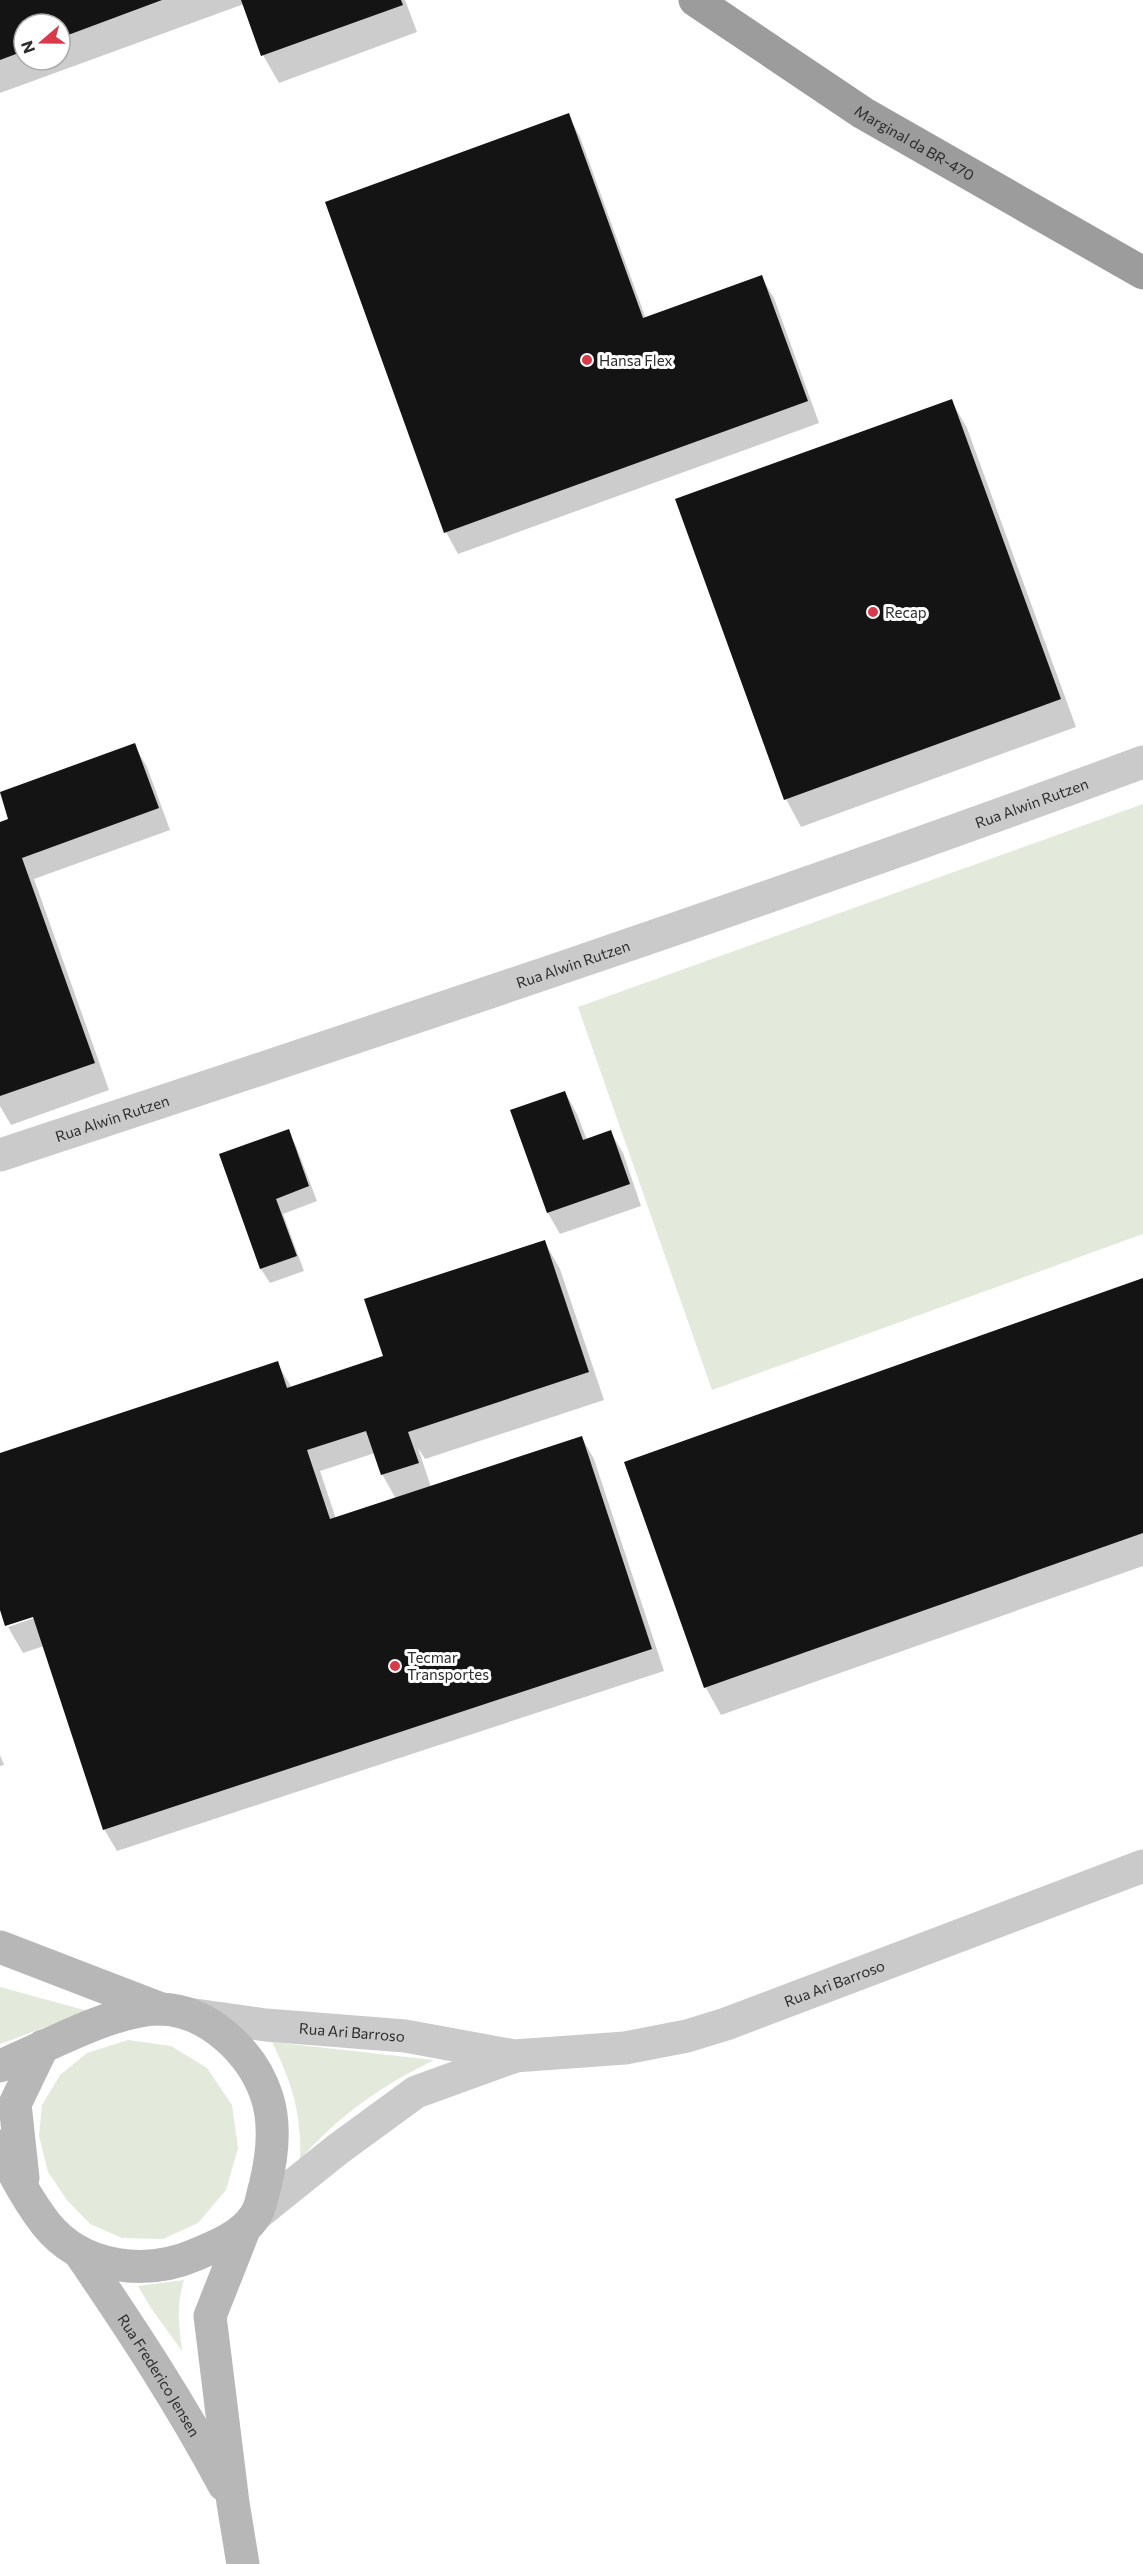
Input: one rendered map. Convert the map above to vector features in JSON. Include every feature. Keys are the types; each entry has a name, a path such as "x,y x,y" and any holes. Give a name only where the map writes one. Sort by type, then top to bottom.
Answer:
{"highway":[{"name":"Marginal da BR-470","path":"695,0 863,113 1143,273"}],"main road":[{"path":"0,1947 174,2011"},
{"path":"0,2066 96,2024 133,2013 174,2011"},
{"name":"Rua Frederico Jensen","path":"174,2011 223,2033 249,2061 267,2097 273,2136 268,2174 210,2316 233,2503 243,2564"},
{"path":"24,2191 15,2104 43,2046"},
{"path":"0,2146 24,2191 47,2226 79,2252 111,2264 146,2267 180,2262 250,2222"},
{"name":"Rua Frederico Jensen","path":"79,2252 138,2338 191,2423 233,2503"}],"street":[{"name":"Rua Alwin Rutzen","path":"0,1155 328,1048 660,935 1143,762"},
{"name":"Rua Ari Barroso","path":"174,2011 266,2025 405,2036 514,2056 625,2048 687,2036 726,2024 1143,1866"},
{"name":"Rua Ari Barroso","path":"250,2222 338,2149 416,2092 514,2056"}],"shaded area":[{"path":"1143,804 1143,1234 712,1390 578,1007"},
{"path":"0,1987 88,2011 0,2044"},
{"path":"128,2040 171,2046 207,2068 232,2105 238,2148 226,2190 198,2223 163,2239 122,2238 90,2224 67,2200 48,2172 39,2136 42,2105 60,2075 87,2053"},
{"path":"272,2042 434,2060 396,2080 362,2103 330,2129 300,2160 299,2128 294,2099"},
{"path":"184,2280 179,2306 182,2351 138,2286"}],"building":[{"path":"0,0 162,0 72,34 72,12 12,12 12,56 0,60"},
{"path":"241,0 401,0 403,5 261,56"},
{"name":"Hansa Flex","path":"569,113 643,318 762,275 808,401 444,533 325,202"},
{"path":"952,399 1061,699 784,800 675,499"},
{"path":"135,743 159,808 22,858 95,1063 0,1096 0,822 8,819 0,792"},
{"path":"565,1091 583,1140 611,1130 630,1184 547,1213 510,1110"},
{"path":"289,1129 309,1186 276,1199 297,1256 260,1269 219,1154"},
{"path":"545,1240 589,1372 408,1432 419,1463 381,1475 366,1431 307,1450 330,1519 582,1436 652,1649 103,1830 33,1617 5,1626 0,1610 0,1453 278,1361 287,1388 383,1356 364,1299"},
{"path":"1143,1278 1143,1533 704,1688 624,1462"}],"place":[{"name":"Hansa Flex","path":"587,360"},
{"name":"Recap","path":"873,612"},
{"name":"Tecmar Transportes","path":"395,1666"}]}
